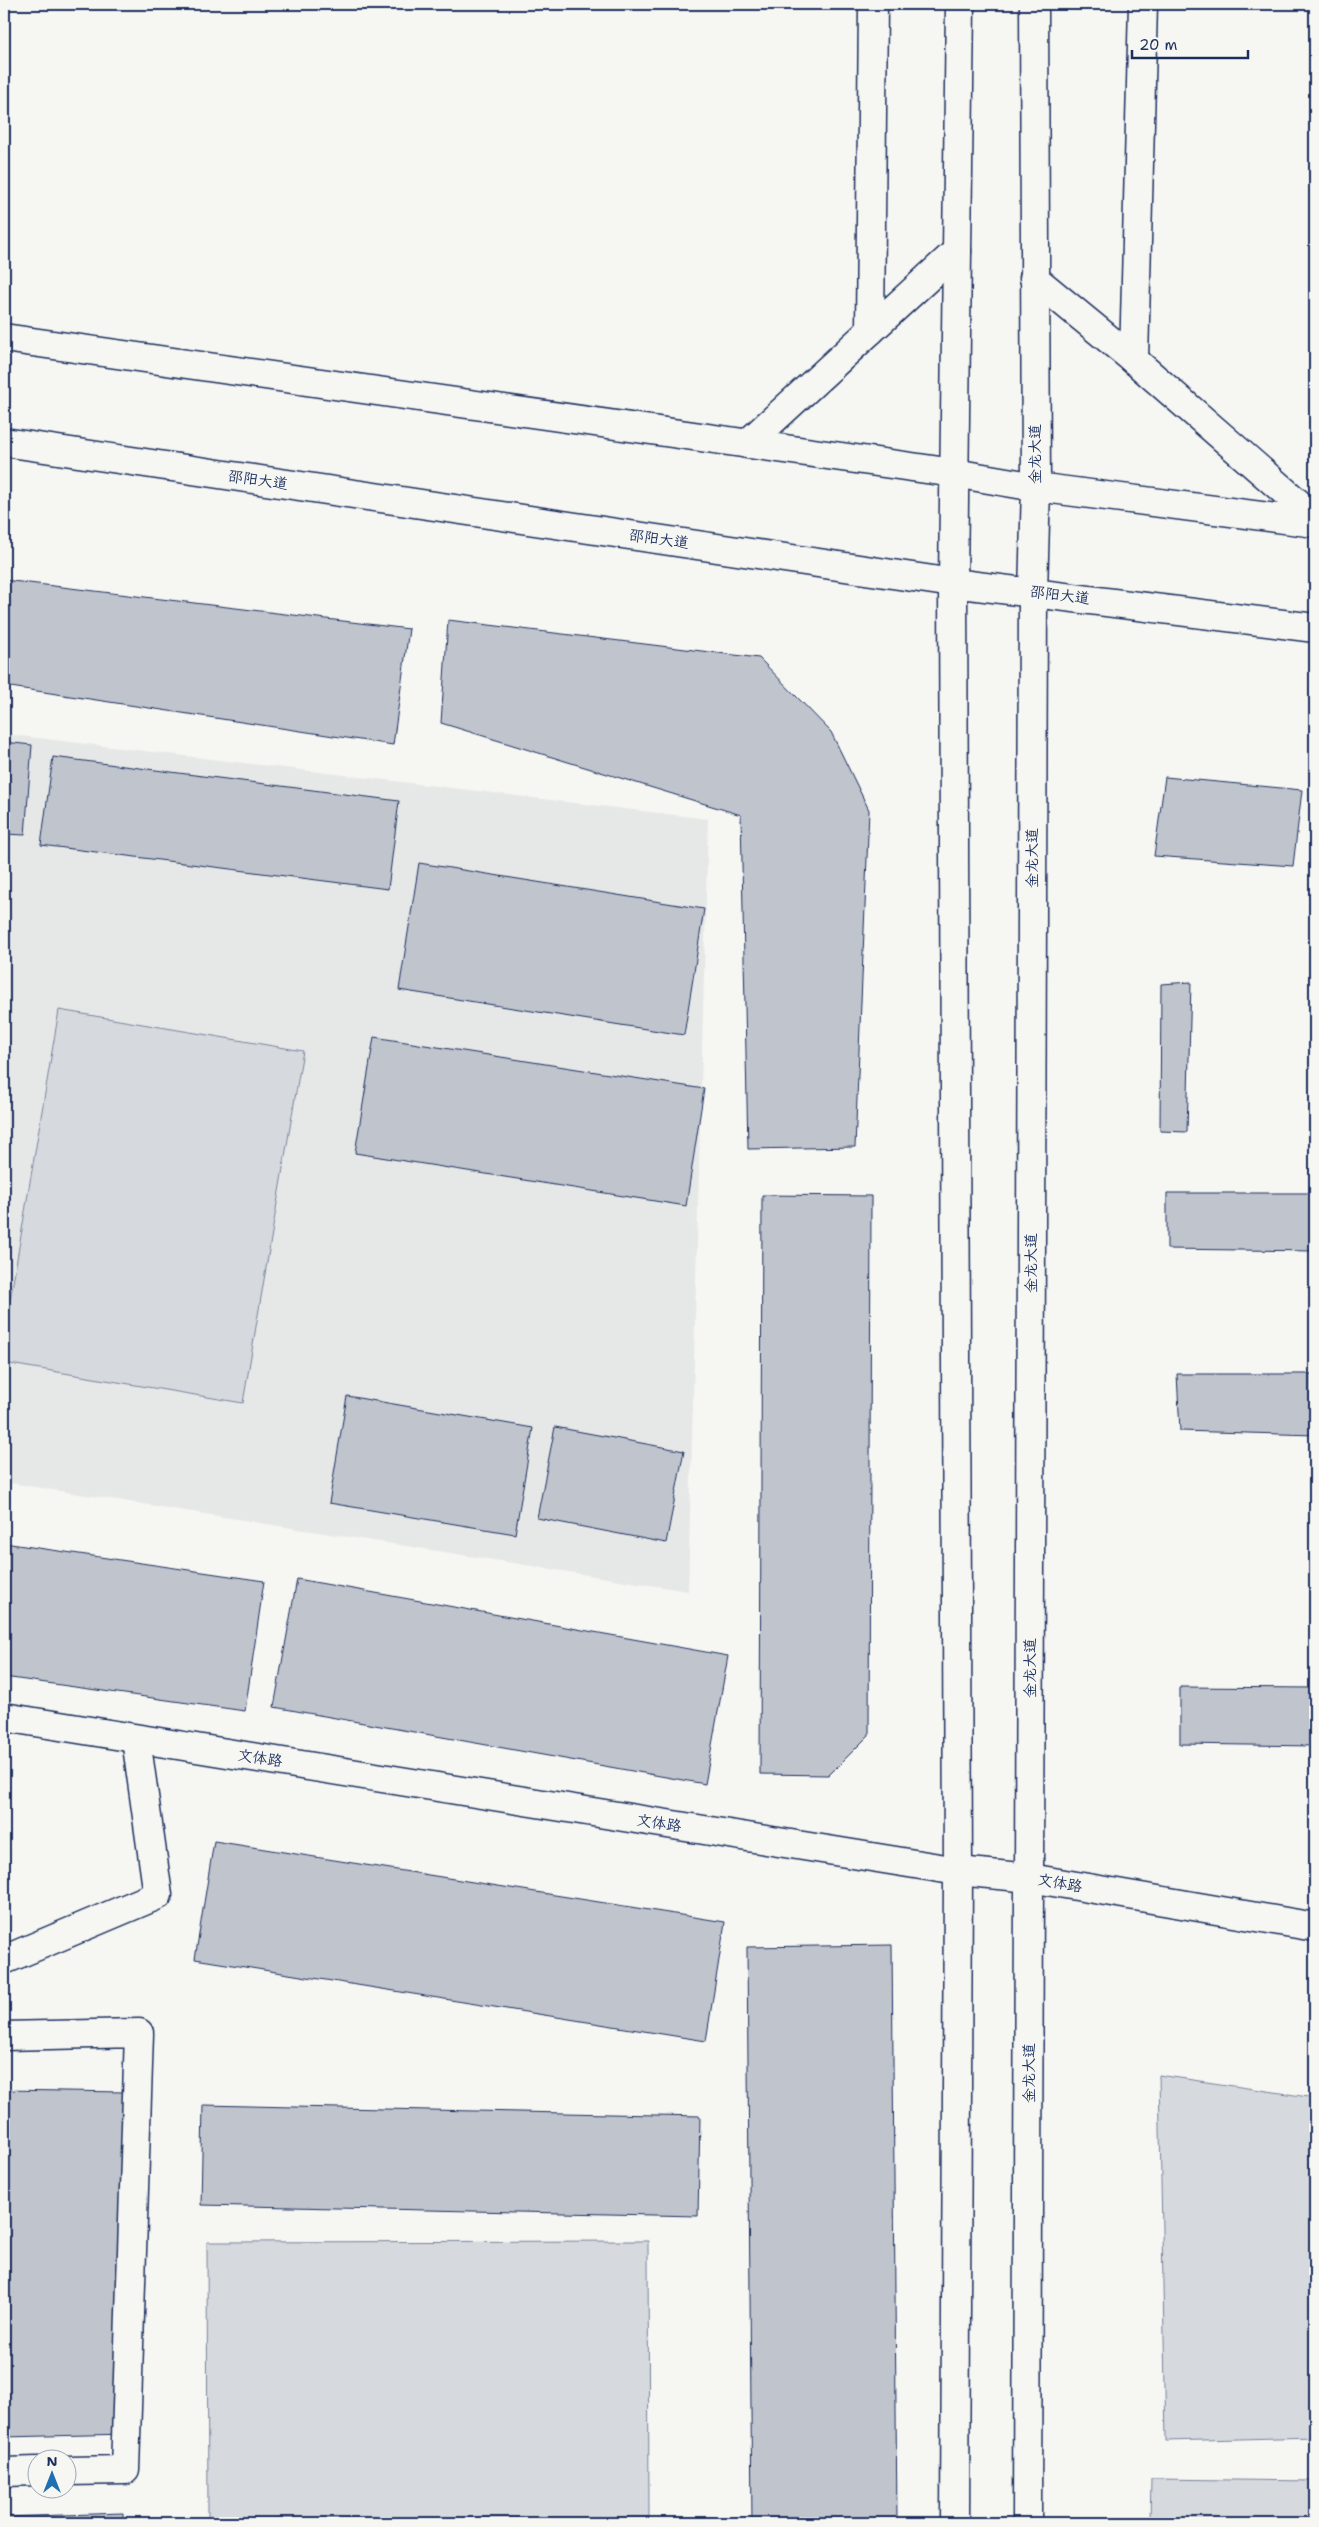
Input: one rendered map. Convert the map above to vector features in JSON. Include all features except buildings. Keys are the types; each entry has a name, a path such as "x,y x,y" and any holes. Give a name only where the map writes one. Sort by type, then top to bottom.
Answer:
{"main road":[{"path":"870,331 873,4"},
{"path":"955,2523 958,1871 953,583 960,4"},
{"name":"金龙大道","path":"1027,2523 1033,592 1036,487 1034,4"},
{"path":"1134,360 1143,4"},
{"path":"747,444 957,251"},
{"path":"1034,278 1134,360 1315,518"},
{"path":"4,338 954,472 1036,487 1315,523"},
{"name":"邵阳大道","path":"4,442 953,583 1315,628"},
{"name":"文体路","path":"4,1717 958,1871 1030,1878 1315,1927"},
{"path":"4,1960 158,1895 136,1738"},
{"path":"4,2036 139,2033 126,2470 78,2471"},
{"path":"4,2472 28,2471"}],"shaded area":[{"path":"4,734 708,819 688,1591 4,1482"},
{"path":"59,1010 303,1051 243,1403 4,1363 4,1336"},
{"path":"1159,2075 1315,2098 1315,2437 1166,2441"},
{"path":"648,2241 649,2517 208,2519 207,2242"},
{"path":"1151,2479 1315,2481 1315,2523 1150,2523"}]}
